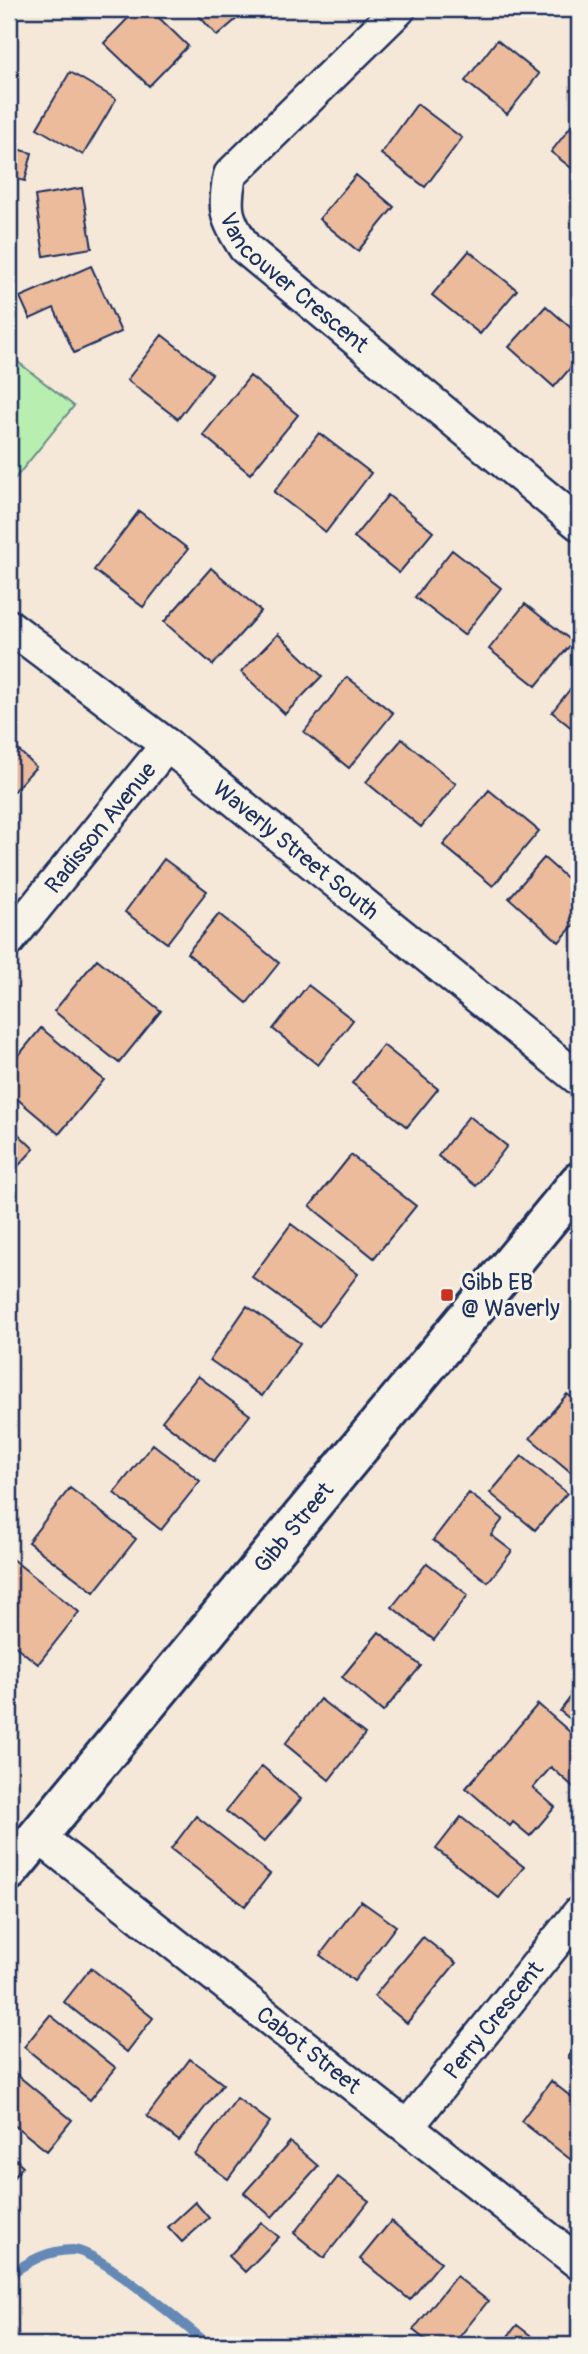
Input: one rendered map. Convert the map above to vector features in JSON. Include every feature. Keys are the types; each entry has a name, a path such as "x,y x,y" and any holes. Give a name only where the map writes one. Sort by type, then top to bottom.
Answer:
{"main road":[{"name":"Gibb Street","path":"9,1871 579,1182"}],"street":[{"name":"Vancouver Crescent","path":"399,9 230,175 224,205 231,227 245,248 579,524"},
{"name":"Waverly Street South","path":"9,626 167,745 579,1079"},
{"name":"Radisson Avenue","path":"9,940 167,745"},
{"name":"Cabot Street","path":"38,1836 579,2263"},
{"name":"Perry Crescent","path":"408,2126 579,1913"}],"green space":[{"path":"9,355 74,406 9,486"}],"building":[{"path":"137,9 150,9 188,46 149,86 104,43"},
{"path":"193,9 248,9 217,36"},
{"path":"497,40 539,74 507,114 465,81"},
{"path":"70,72 116,99 83,155 37,128"},
{"path":"417,104 462,138 425,187 381,154"},
{"path":"579,116 579,174 551,152"},
{"path":"9,147 32,153 25,181 9,177"},
{"path":"356,175 394,207 358,251 319,219"},
{"path":"82,188 92,248 44,256 35,196"},
{"path":"469,251 517,290 480,334 432,295"},
{"path":"91,266 121,332 74,353 54,308 30,319 20,297"},
{"path":"546,306 579,335 579,358 554,387 509,347"},
{"path":"162,335 212,374 178,419 127,380"},
{"path":"250,376 298,415 250,474 203,435"},
{"path":"319,433 371,473 326,532 274,492"},
{"path":"388,495 433,532 399,573 354,537"},
{"path":"139,511 188,549 143,607 94,570"},
{"path":"452,550 501,588 464,635 415,597"},
{"path":"211,568 261,611 213,665 164,622"},
{"path":"525,604 573,642 536,686 489,649"},
{"path":"278,634 322,676 285,714 241,672"},
{"path":"347,677 393,713 349,768 304,732"},
{"path":"579,678 579,734 552,712"},
{"path":"402,739 456,784 421,827 366,782"},
{"path":"9,741 36,767 9,796"},
{"path":"489,790 539,831 493,886 443,845"},
{"path":"544,858 579,889 579,919 559,942 509,898"},
{"path":"164,859 207,891 167,943 125,912"},
{"path":"219,914 279,963 247,1003 187,953"},
{"path":"97,959 161,1011 119,1063 54,1011"},
{"path":"308,985 353,1020 318,1065 273,1029"},
{"path":"41,1028 104,1080 59,1134 9,1092 9,1067"},
{"path":"383,1045 438,1089 407,1127 352,1083"},
{"path":"469,1116 507,1146 476,1186 438,1156"},
{"path":"9,1125 34,1149 9,1176"},
{"path":"351,1155 416,1206 374,1258 310,1206"},
{"path":"291,1224 358,1274 319,1326 252,1277"},
{"path":"247,1306 300,1343 262,1396 210,1360"},
{"path":"198,1376 250,1415 214,1461 162,1421"},
{"path":"567,1394 579,1403 579,1479 530,1438"},
{"path":"153,1444 200,1481 161,1530 114,1493"},
{"path":"522,1456 567,1493 535,1530 490,1493"},
{"path":"70,1488 136,1539 94,1592 28,1542"},
{"path":"469,1493 503,1519 491,1535 512,1551 488,1582 433,1540"},
{"path":"12,1559 79,1612 38,1664 9,1641 9,1563"},
{"path":"427,1563 468,1595 434,1640 392,1607"},
{"path":"379,1632 421,1666 383,1712 342,1677"},
{"path":"9,1675 18,1682 9,1695"},
{"path":"579,1686 579,1726 560,1711"},
{"path":"320,1699 365,1734 329,1780 285,1744"},
{"path":"538,1704 579,1740 579,1792 551,1767 533,1788 555,1807 530,1836 513,1822 510,1826 466,1788"},
{"path":"262,1766 301,1799 264,1842 226,1811"},
{"path":"196,1816 270,1874 245,1906 171,1849"},
{"path":"461,1817 524,1867 499,1898 436,1849"},
{"path":"361,1901 396,1926 354,1981 320,1955"},
{"path":"423,1937 456,1963 407,2023 374,1996"},
{"path":"91,1968 153,2018 127,2052 64,2002"},
{"path":"50,2015 116,2068 90,2100 24,2047"},
{"path":"579,2044 579,2066 568,2057"},
{"path":"190,2059 223,2084 179,2141 147,2116"},
{"path":"11,2070 72,2120 47,2151 9,2121"},
{"path":"551,2081 579,2103 579,2166 521,2121"},
{"path":"237,2098 270,2122 228,2179 195,2155"},
{"path":"290,2142 318,2166 272,2217 244,2193"},
{"path":"9,2153 23,2166 9,2183"},
{"path":"338,2177 369,2201 324,2258 294,2233"},
{"path":"195,2202 209,2218 182,2242 168,2227"},
{"path":"391,2221 441,2262 410,2300 360,2259"},
{"path":"261,2222 279,2237 245,2272 229,2256"},
{"path":"456,2276 488,2301 453,2345 432,2345 413,2330"},
{"path":"517,2325 543,2345 501,2345"}],"waterway":[{"path":"9,2275 47,2254 64,2250 85,2253 121,2275 209,2345"}],"place":[{"name":"Gibb EB @ Waverly","path":"447,1295"}]}
